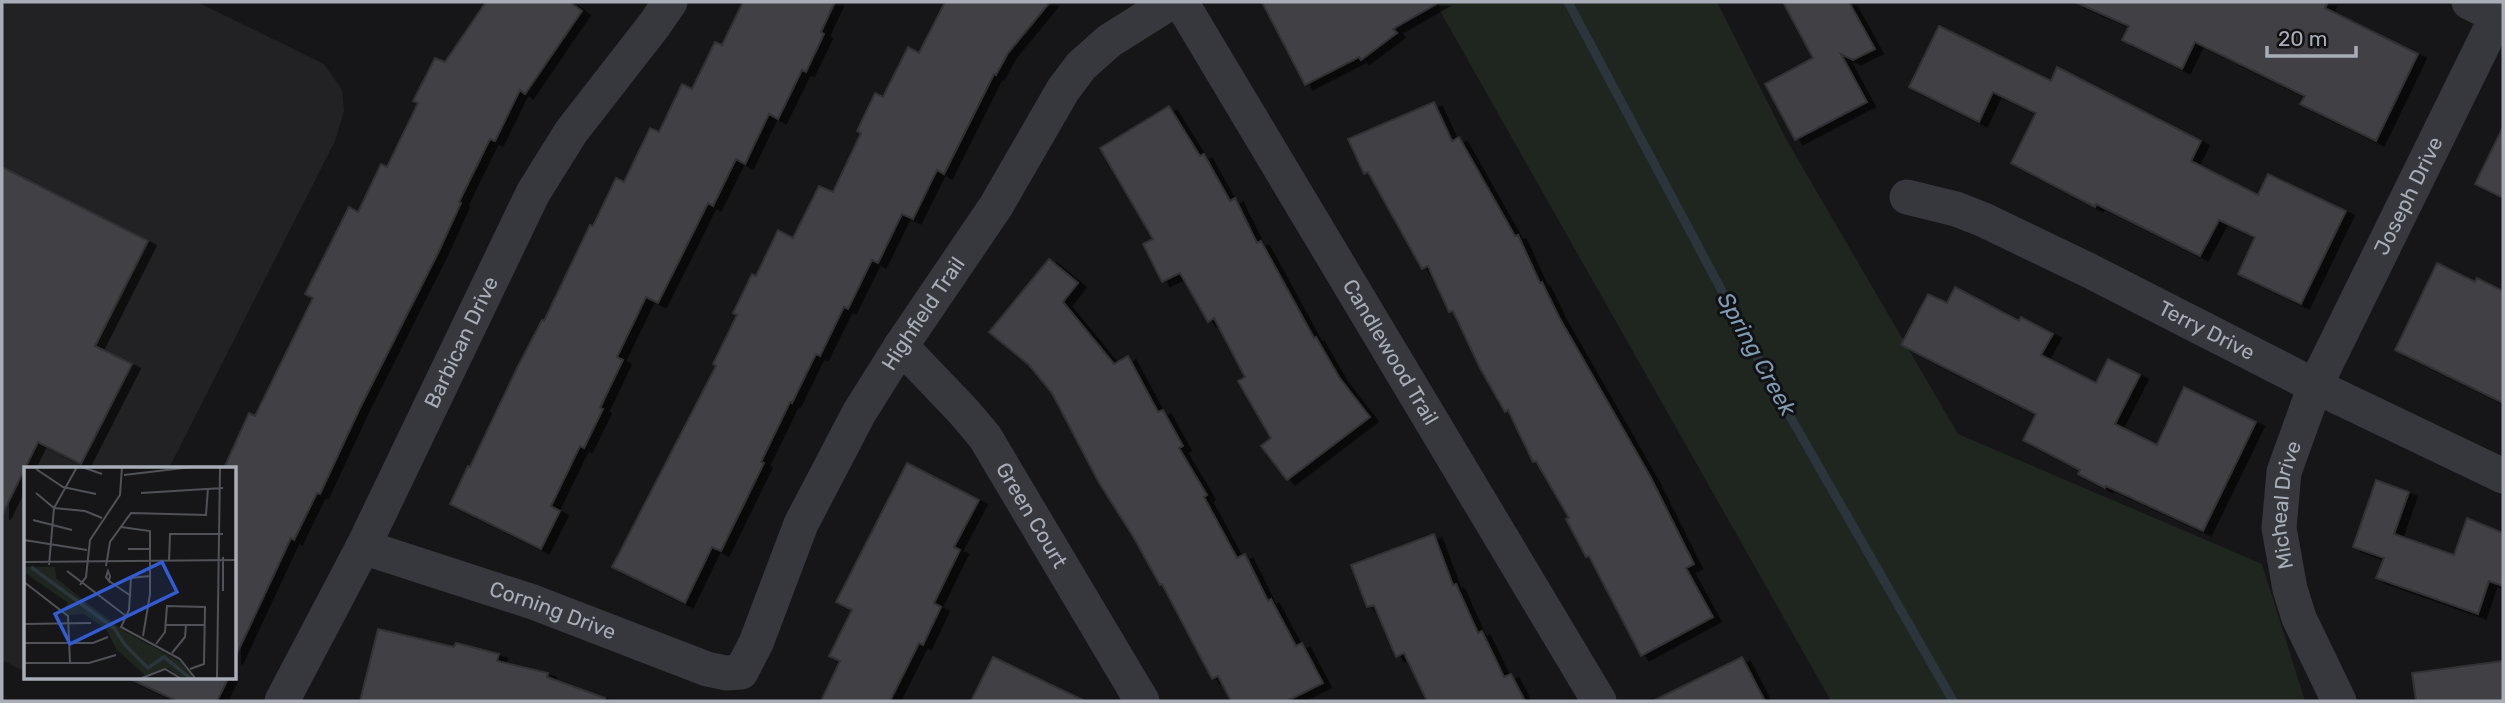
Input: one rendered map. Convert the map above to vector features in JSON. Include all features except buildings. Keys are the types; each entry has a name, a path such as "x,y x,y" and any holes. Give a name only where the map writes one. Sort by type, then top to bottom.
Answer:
{"street":[{"name":"Barbican Drive","path":"282,701 363,547 533,193 571,132 670,2"},
{"name":"Highfield Trail","path":"741,672 756,643 801,524 859,413 996,206 1063,90 1081,66 1109,41 1171,2"},
{"name":"Candlewood Trail","path":"1181,2 1599,701"},
{"name":"Joseph Drive","path":"2315,386 2493,10"},
{"name":"Terry Drive","path":"1907,197 1956,209 1984,220 2315,386 2503,476"},
{"name":"Green Court","path":"901,346 985,438 1142,701"},
{"name":"Micheal Drive","path":"2315,386 2284,472 2279,528 2290,589 2299,618 2339,701"},
{"name":"Corning Drive","path":"363,547 533,603 707,669 726,673 741,672"}],"shaded area":[{"path":"2,2 197,2 324,64 342,90 344,111 335,141 170,467 24,467 24,671 2,660"},
{"path":"1439,2 1717,2 1786,139 1958,434 2262,564 2305,701 1831,701 1440,11"}],"waterway":[{"name":"Spring Creek","path":"1568,2 1771,383 1953,701"}]}
